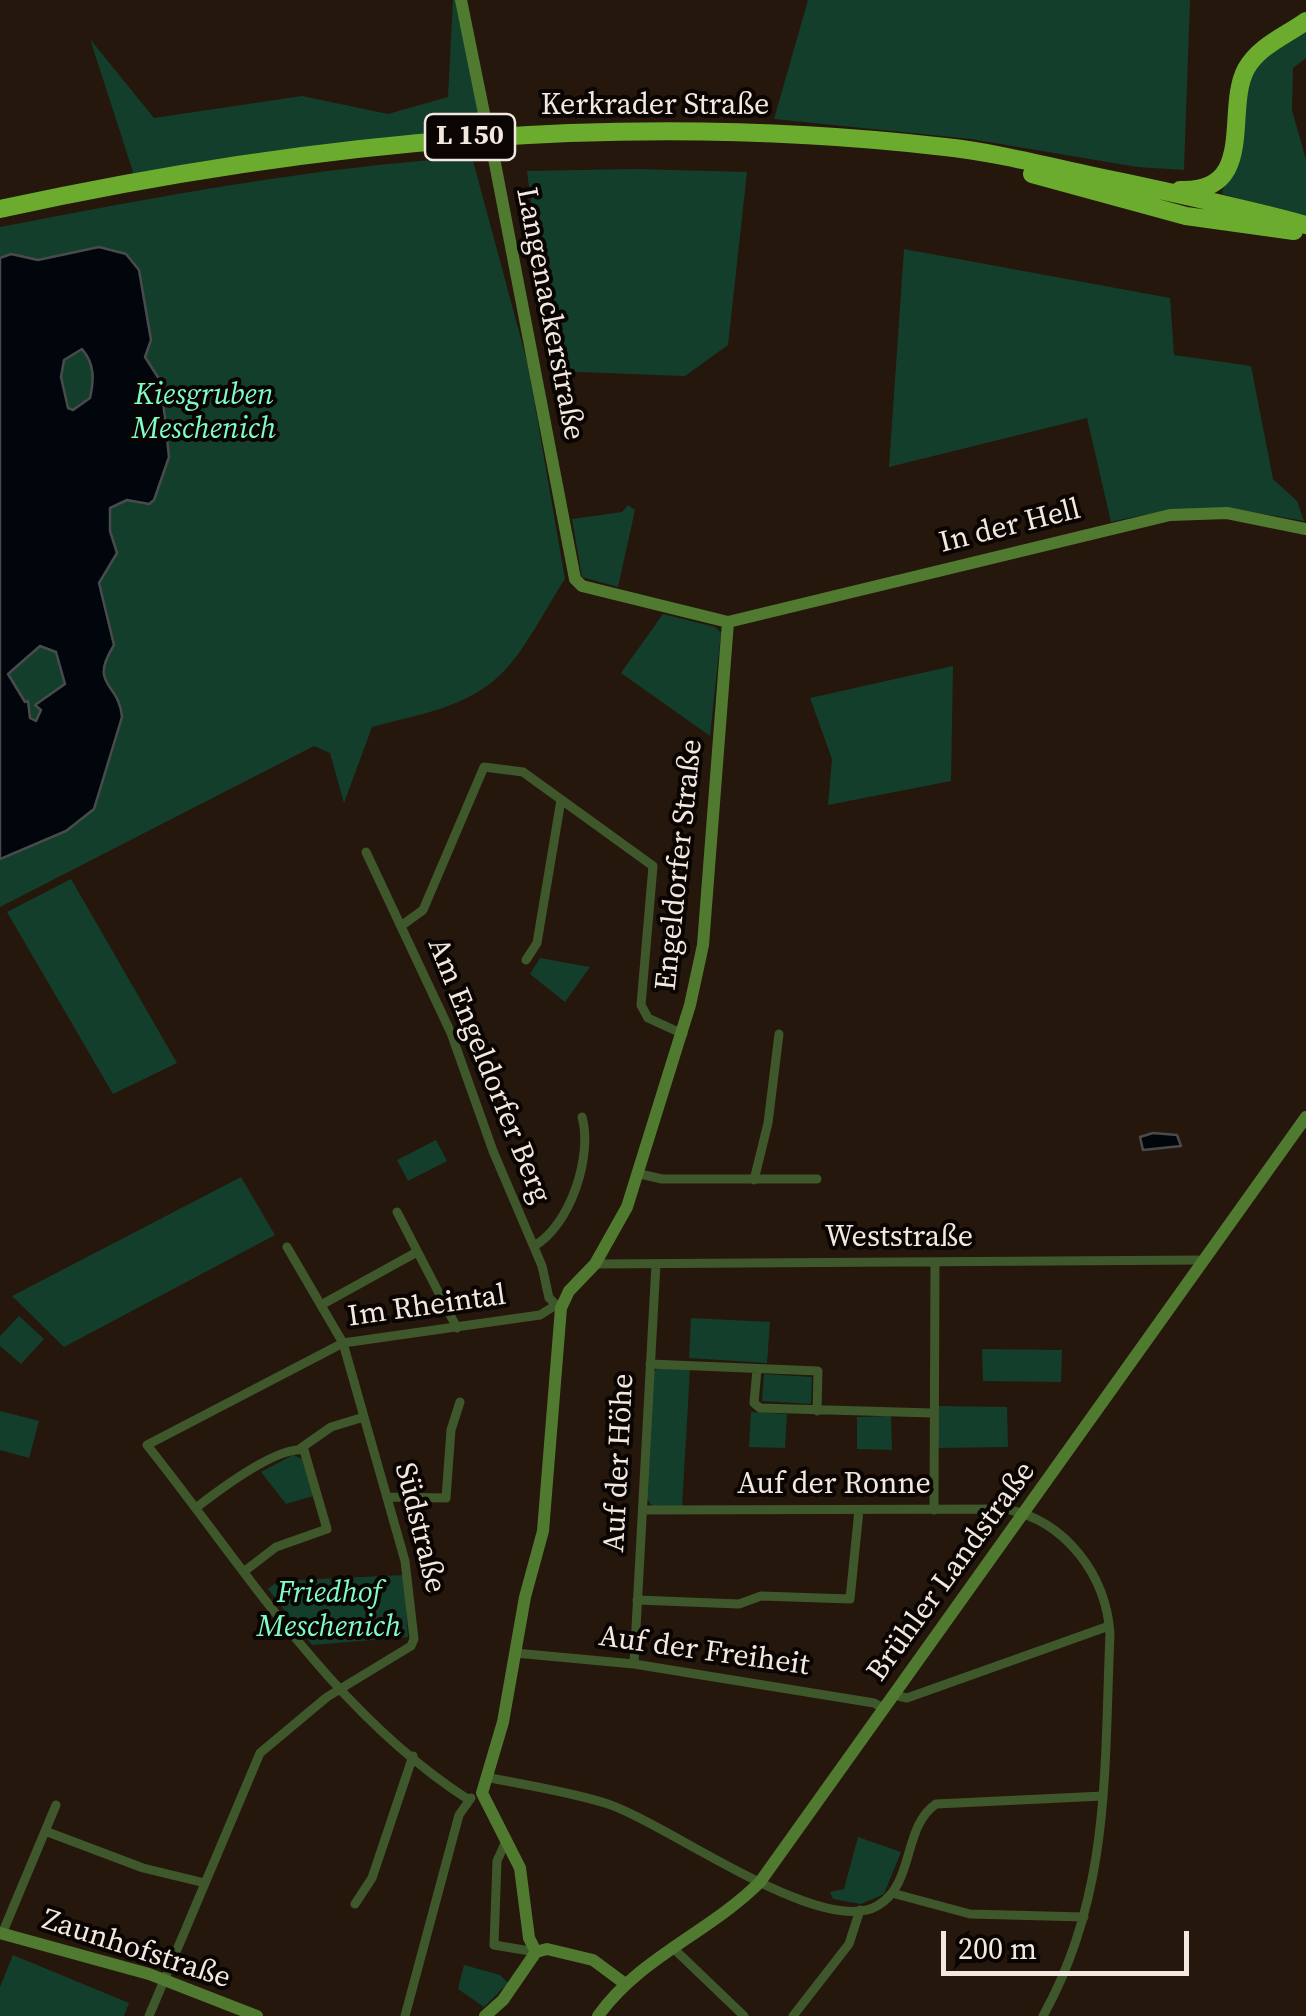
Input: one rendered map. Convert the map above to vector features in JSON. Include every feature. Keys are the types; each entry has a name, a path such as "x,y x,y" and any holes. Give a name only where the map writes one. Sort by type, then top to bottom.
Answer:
{"highway":[{"path":"1148,187 1194,190 1219,179 1234,152 1240,89 1248,65 1264,48 1306,21"},
{"name":"Kerkrader Straße","path":"0,209 130,181 341,149 547,131 714,130 886,141 994,154 1306,224"},
{"name":"Kerkrader Straße","path":"0,221 132,193 344,160 544,143 713,142 988,164 1186,216 1306,232"}],"street":[{"name":"Langenackerstraße","path":"461,0 575,579 582,586 728,622"},
{"name":"In der Hell","path":"728,622 1170,515 1227,513 1306,529"},
{"name":"Engeldorfer Straße","path":"559,1306 614,1233 640,1174 683,1034 702,945 728,622"},
{"path":"401,926 423,910 484,768 524,772 653,866 640,1005 648,1018 683,1034"},
{"path":"526,960 537,944 561,800"},
{"name":"Am Engeldorfer Berg","path":"366,852 450,1033 505,1182 534,1246 548,1298 559,1306"},
{"path":"754,1180 768,1124 778,1034"},
{"name":"Brühler Landstraße","path":"598,2016 624,1982 722,1916 760,1882 1306,1117"},
{"path":"534,1246 549,1236 566,1208 586,1146 582,1118"},
{"path":"640,1174 662,1179 817,1179"},
{"path":"397,1212 457,1328"},
{"name":"Südstraße","path":"288,1247 343,1343 405,1561 414,1638 411,1646 340,1690"},
{"path":"321,1305 417,1252"},
{"name":"Weststraße","path":"594,1264 1204,1260"},
{"path":"934,1262 934,1510"},
{"name":"Auf der Höhe","path":"634,1664 656,1264"},
{"path":"405,2016 459,1815 486,1777 504,1722 549,1487 559,1306"},
{"name":"Im Rheintal","path":"197,1508 147,1444 343,1343 540,1315 559,1306"},
{"path":"650,1364 818,1372 817,1411"},
{"path":"757,1368 756,1406 932,1413"},
{"path":"387,1497 440,1498 449,1494 451,1430 460,1402"},
{"path":"364,1418 330,1427 307,1439 301,1448 228,1484 197,1508 340,1690 413,1756 475,1796 507,1839 520,1868 529,1938 536,1952"},
{"path":"246,1570 276,1547 327,1529 301,1448"},
{"name":"Auf der Ronne","path":"643,1510 1025,1512"},
{"path":"638,1600 739,1604 761,1596 850,1600 858,1510"},
{"path":"1025,1512 1088,1561 1109,1626 1099,1859 1068,1971 1043,2016"},
{"path":"894,1695 907,1698 1109,1626"},
{"name":"Auf der Freiheit","path":"515,1653 634,1664 874,1702 884,1708"},
{"path":"149,2016 260,1753 340,1690"},
{"path":"356,1904 372,1878 413,1756"},
{"path":"486,1777 606,1803 760,1882 818,1904 860,1910 879,1905 892,1894 920,1820 936,1804 1103,1796"},
{"path":"1,1934 56,1805"},
{"path":"45,1831 143,1868 205,1883"},
{"path":"507,1839 497,1860 494,1945 536,1952 547,1949 593,1960 624,1982"},
{"path":"892,1894 970,1914 1084,1917"},
{"path":"793,2016 849,1944 860,1910"},
{"name":"Zaunhofstraße","path":"1,1934 164,1980 257,2016"},
{"path":"672,1947 744,2016"},
{"path":"485,2016 503,2000 536,1952"}],"green space":[{"path":"453,0 458,0 483,127 134,175 90,39 154,118 302,96 388,114 448,97"},
{"path":"808,0 1190,0 1184,170 1137,167 971,139 774,119"},
{"path":"1306,27 1306,58 1293,68 1292,110 1306,160 1306,216 1222,194 1249,80 1262,59"},
{"name":"Kiesgruben Meschenich","path":"472,157 528,365 565,579 535,629 518,654 487,686 440,709 372,727 344,803 330,753 314,746 0,907 0,227 294,176"},
{"path":"527,171 747,172 728,345 685,376 553,371"},
{"path":"904,249 1170,298 1174,355 1251,366 1273,479 1297,501 1304,521 1251,512 1186,509 1111,522 1087,418 889,467"},
{"path":"628,505 635,510 618,587 582,577 572,519 622,512"},
{"path":"663,614 715,627 721,633 710,736 621,673"},
{"path":"953,666 951,781 828,805 832,759 810,698"},
{"path":"71,879 177,1063 113,1094 7,912"},
{"path":"540,958 590,967 565,1002 530,974"},
{"path":"436,1140 447,1161 408,1181 397,1160"},
{"path":"241,1177 275,1235 64,1347 12,1296"},
{"path":"19,1316 44,1339 21,1364 0,1346 0,1336"},
{"path":"691,1318 770,1322 767,1363 689,1358"},
{"path":"982,1349 1062,1350 1061,1382 983,1381"},
{"path":"658,1367 690,1369 682,1508 653,1507 646,1498 653,1373"},
{"path":"764,1374 812,1377 811,1404 762,1401"},
{"path":"937,1406 1007,1407 1008,1447 936,1448"},
{"path":"0,1411 39,1421 29,1458 0,1450"},
{"path":"751,1412 787,1414 785,1448 749,1447"},
{"path":"891,1416 892,1450 857,1449 857,1417"},
{"path":"293,1455 303,1459 313,1496 286,1504 261,1472"},
{"name":"Friedhof Meschenich","path":"404,1575 408,1637 312,1645 268,1589 278,1581"},
{"path":"858,1837 901,1852 884,1894 861,1904 833,1899 830,1892 844,1889"},
{"path":"13,1955 129,2003 124,2016 0,2016 0,1987"},
{"path":"464,1965 500,1975 508,1983 484,2007 458,1989"}],"shaded area":[{"path":"99,247 126,254 139,270 151,340 145,357 161,382 169,457 154,500 149,504 127,500 110,508 110,531 117,553 99,583 114,645 104,677 116,696 122,717 94,809 66,831 0,859 0,258 11,254 38,260","holes":["82,349 93,379 90,398 73,410 68,408 61,377 64,360","40,646 56,652 65,684 35,705 41,710 36,721 30,718 28,701 25,702 8,674"]},
{"path":"1153,1133 1177,1135 1181,1146 1143,1150 1140,1137"}]}
